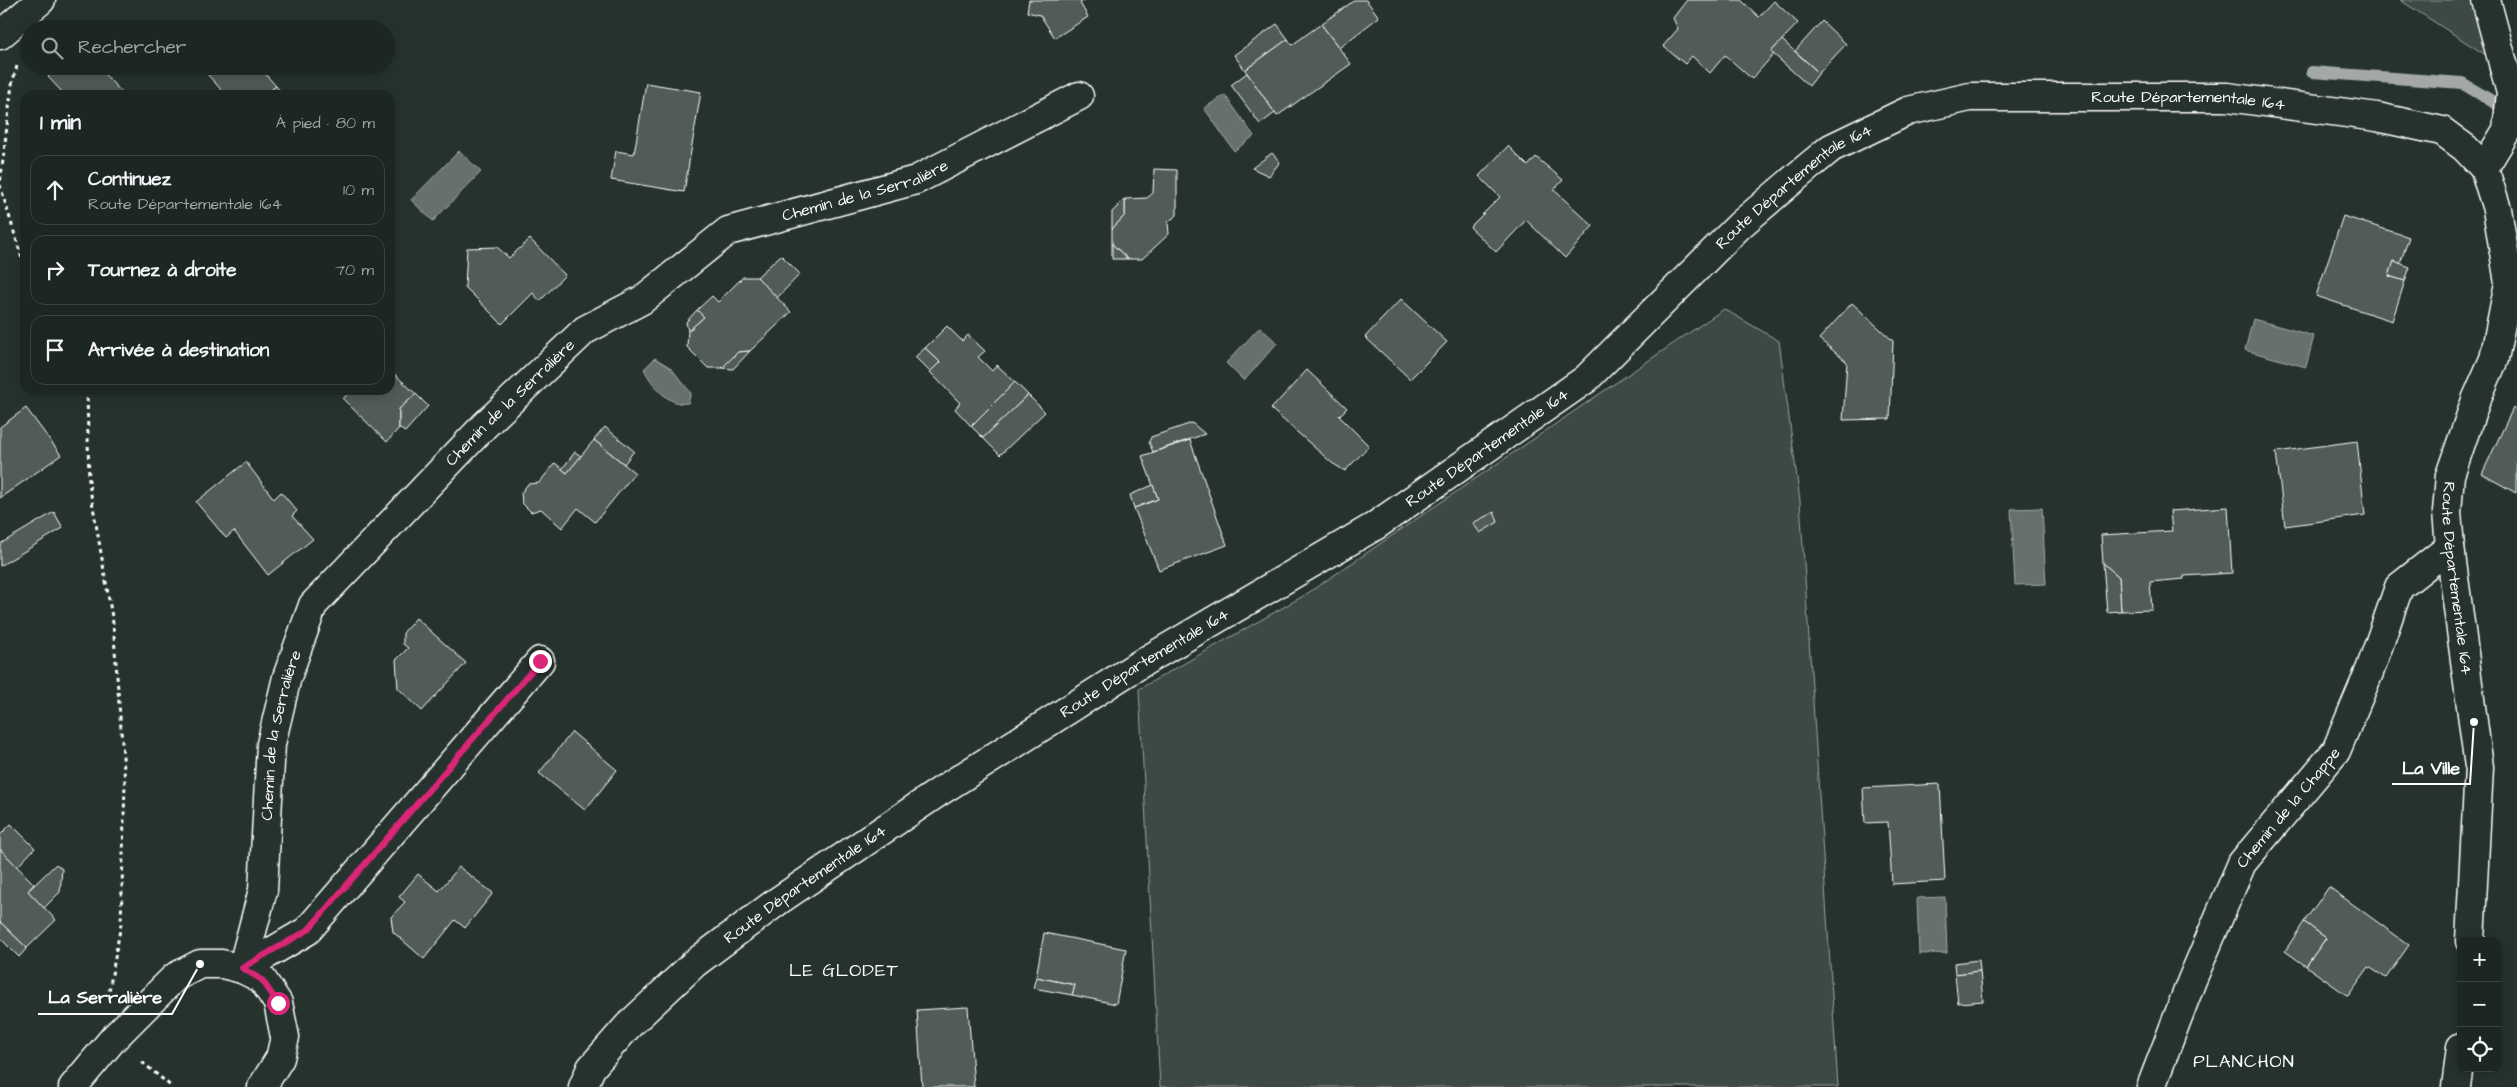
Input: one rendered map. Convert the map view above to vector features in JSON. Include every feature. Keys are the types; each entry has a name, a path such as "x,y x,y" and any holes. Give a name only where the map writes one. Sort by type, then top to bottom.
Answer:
{"street":[{"path":"2484,168 2507,130 2511,93 2486,0"},
{"path":"0,35 31,8"},
{"name":"Chemin de la Serralière","path":"242,968 263,890 271,744 287,677 313,605 485,425 585,330 642,300 728,231 916,180 1079,96"},
{"name":"Route Départementale 164","path":"583,1087 591,1068 628,1026 695,963 778,901 940,792 1140,664 1375,526 1586,379 1740,225 1830,148 1908,111 1970,97 2227,97 2377,117 2442,132 2465,148 2484,168 2497,209 2513,284 2494,359 2476,400 2450,475 2447,512 2479,767 2470,937"},
{"name":"Chemin de la Chappe","path":"2151,1087 2192,980 2242,863 2336,751 2370,670 2399,588 2450,547"},
{"path":"242,968 308,930 540,661"},
{"path":"73,1087 114,1039 175,976 200,964 222,964 242,968 262,980 278,1003 285,1037 280,1058 262,1087"},
{"path":"2456,1087 2458,1072"}],"path":[{"path":"20,56 12,84 0,185 20,252"},
{"path":"87,395 89,484 113,623 125,783 121,924 105,1009 114,1039"}],"shaded area":[{"path":"2400,0 2475,0 2489,57"},
{"path":"1225,95 1254,136 1234,151 1204,108"},
{"path":"459,151 481,172 433,221 411,200"},
{"path":"1724,309 1779,341 1800,501 1838,1087 1160,1087 1139,689 1305,595"},
{"path":"2253,319 2314,336 2306,367 2245,350"},
{"path":"1260,327 1277,343 1244,381 1226,363"},
{"path":"655,358 671,368 691,393 688,403 674,402 656,388 644,369"},
{"path":"2042,508 2046,584 2015,585 2011,509"},
{"path":"1945,897 1947,953 1919,954 1917,898"}],"building":[{"path":"1029,0 1085,0 1080,3 1088,17 1055,38 1040,15 1027,12"},
{"path":"1355,0 1366,0 1379,17 1339,48 1321,24"},
{"path":"1687,0 1741,0 1759,17 1774,1 1798,23 1771,52 1774,54 1752,79 1725,55 1710,73 1692,56 1685,64 1663,46 1678,29 1673,18"},
{"path":"1822,21 1846,44 1819,73 1795,51"},
{"path":"1277,24 1288,39 1245,70 1234,55"},
{"path":"1321,24 1351,64 1277,116 1245,70 1288,39 1292,45"},
{"path":"1782,40 1819,73 1809,86 1771,52"},
{"path":"1247,73 1275,113 1260,124 1231,85"},
{"path":"50,75 105,75 119,90 60,90 48,77"},
{"path":"208,75 266,75 276,86 271,90 221,90"},
{"path":"646,83 701,92 684,192 611,180 616,151 634,154"},
{"path":"276,86 279,90 271,90"},
{"path":"1508,146 1528,166 1536,157 1563,180 1554,190 1593,226 1565,258 1526,220 1496,252 1470,227 1500,197 1479,176"},
{"path":"1272,153 1280,162 1269,176 1252,168"},
{"path":"1154,169 1177,170 1177,215 1168,222 1169,234 1142,259 1128,259 1112,244 1112,229 1125,215 1125,199 1147,198 1153,193"},
{"path":"1125,199 1125,215 1112,229 1112,212"},
{"path":"2343,216 2409,237 2400,264 2394,261 2389,276 2405,281 2392,321 2316,296"},
{"path":"530,239 565,275 540,301 533,293 502,324 465,287 467,248 497,247 509,258"},
{"path":"1112,244 1128,259 1112,259"},
{"path":"781,255 800,274 777,298 757,277"},
{"path":"2394,261 2410,267 2405,281 2389,276"},
{"path":"743,277 757,277 791,312 750,351 738,352 722,368 708,368 687,347 688,331 704,317 697,310 712,296 718,302"},
{"path":"1401,299 1447,342 1410,379 1365,337"},
{"path":"1852,303 1893,341 1890,419 1843,420 1847,362 1819,339"},
{"path":"697,310 704,317 688,331 686,322"},
{"path":"947,326 962,341 968,335 985,351 978,357 992,371 997,365 1015,382 971,426 955,409 960,403 930,372 940,362 925,348"},
{"path":"925,348 940,362 930,372 915,357"},
{"path":"750,351 733,369 722,368 738,352"},
{"path":"1307,370 1347,408 1339,416 1369,446 1345,471 1332,463 1271,409"},
{"path":"395,375 416,394 399,409 399,428 387,442 343,399 347,395 395,395"},
{"path":"1015,382 1028,395 983,438 971,426"},
{"path":"416,394 428,406 405,432 399,428 399,409"},
{"path":"1028,395 1045,412 1000,455 983,438"},
{"path":"26,408 61,455 0,498 0,427"},
{"path":"2513,408 2517,410 2516,493 2482,474"},
{"path":"1192,423 1205,434 1153,452 1149,442 1151,437"},
{"path":"605,427 634,451 624,464 594,440"},
{"path":"594,440 635,473 595,522 578,508 562,528 541,509 531,512 522,503 521,493 528,484 539,483 555,463 567,473"},
{"path":"1190,440 1227,545 1159,570 1134,508 1158,499 1142,456"},
{"path":"2357,441 2365,515 2285,526 2276,452"},
{"path":"575,452 581,456 567,473 562,469"},
{"path":"246,462 274,499 281,492 297,511 292,516 313,539 268,575 234,531 226,538 196,502"},
{"path":"1153,485 1158,499 1134,508 1130,495"},
{"path":"2228,507 2232,573 2184,576 2184,579 2150,582 2152,610 2121,611 2119,577 2103,563 2101,535 2172,531 2170,511"},
{"path":"54,512 63,528 0,566 0,544"},
{"path":"1494,512 1498,522 1480,533 1473,523"},
{"path":"2103,563 2119,577 2121,611 2107,612"},
{"path":"416,618 466,663 422,711 398,688 396,660 408,648 403,644 403,633"},
{"path":"572,732 617,770 585,810 539,773"},
{"path":"1940,784 1945,881 1892,884 1888,822 1865,823 1863,788"},
{"path":"11,824 35,848 17,867 0,849 0,835"},
{"path":"0,849 34,884 28,891 56,920 27,948 0,922"},
{"path":"56,864 62,869 60,892 44,908 28,891"},
{"path":"459,867 493,893 465,928 455,920 424,959 393,932 391,917 405,902 399,897 418,874 439,891"},
{"path":"2329,887 2409,945 2386,978 2369,967 2348,996 2306,966 2326,938 2304,922"},
{"path":"0,922 27,948 19,957 0,938"},
{"path":"2304,922 2326,938 2306,966 2285,951"},
{"path":"1044,933 1126,949 1116,1004 1072,995 1075,985 1036,977"},
{"path":"1979,960 1980,971 1955,974 1954,963"},
{"path":"1980,971 1983,1001 1958,1003 1955,974"},
{"path":"1036,977 1075,985 1072,995 1033,988"},
{"path":"968,1007 974,1087 922,1087 917,1010"}],"waterway":[{"path":"2312,72 2462,83 2495,103"}],"place":[{"name":"La Ville","path":"2474,722"},
{"name":"La Serralière","path":"200,964"}],"district":[{"name":"LE GLODET","path":"844,970"},
{"name":"PLANCHON","path":"2244,1061"}],"route":[{"path":"278,1003 262,980 242,968 308,930 540,661"}]}
